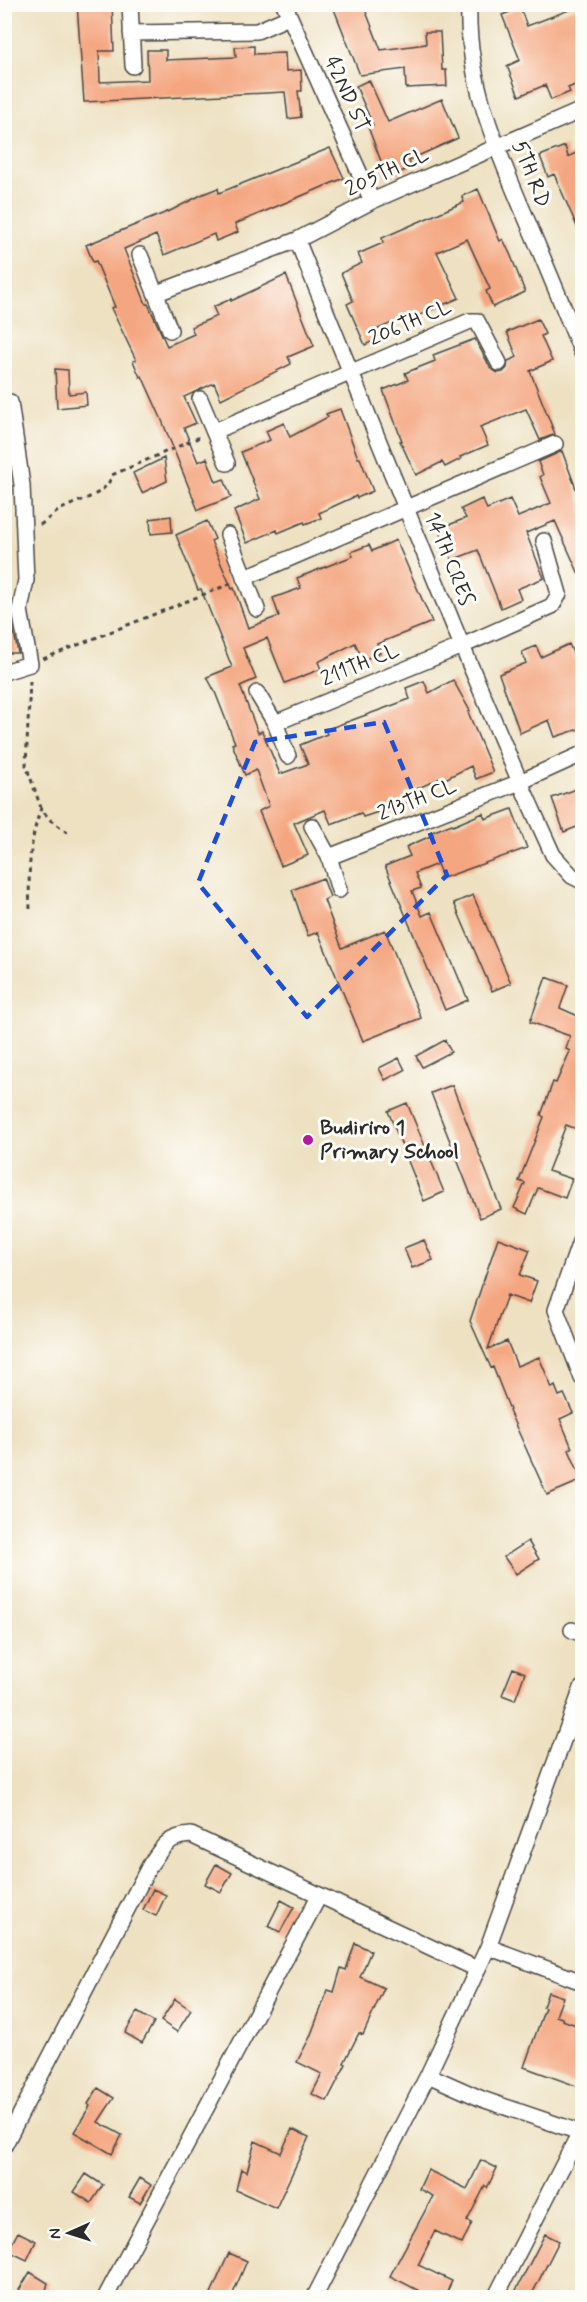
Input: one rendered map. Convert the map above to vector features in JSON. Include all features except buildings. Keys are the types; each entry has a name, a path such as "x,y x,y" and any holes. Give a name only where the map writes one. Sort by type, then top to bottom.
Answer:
{"street":[{"path":"130,4 133,66"},
{"name":"5TH RD","path":"469,4 468,32 476,78 496,147 582,353"},
{"path":"131,33 257,31 287,11"},
{"name":"42ND ST","path":"287,11 372,201"},
{"name":"205TH CL","path":"156,293 297,240 372,201 582,110"},
{"name":"14TH CRES","path":"297,240 462,646 520,782 553,855 572,876 582,881"},
{"path":"140,255 170,330"},
{"name":"206TH CL","path":"351,372 470,321 477,321 499,363"},
{"path":"215,431 351,372"},
{"path":"201,399 227,463"},
{"path":"4,672 30,664 20,610 26,580 25,544 22,485 10,402"},
{"path":"244,578 555,444"},
{"path":"228,535 257,609"},
{"name":"211TH CL","path":"275,723 462,646 552,606 559,594 544,541"},
{"path":"257,693 275,723 288,756"},
{"name":"213TH CL","path":"329,857 520,782 582,754"},
{"path":"312,826 329,857 339,890"},
{"path":"582,1236 556,1310 582,1378"},
{"path":"314,2298 428,2075 488,1947 582,1688"},
{"path":"4,2146 150,1865 167,1841 179,1836 191,1835 477,1969"},
{"path":"105,2298 319,1896"},
{"path":"488,1947 582,1982"},
{"path":"428,2075 482,2099 581,2133 495,2298"}],"path":[{"path":"25,544 31,531 62,509 98,493 109,483 112,475 215,431"},
{"path":"68,833 49,819 41,808 26,765 31,691 30,664 244,578"},
{"path":"30,909 28,861 41,808"},
{"path":"4,2292 15,2298"}],"highlighted area":[{"path":"384,722 447,875 307,1017 198,883 255,742"}],"place":[{"name":"Budiriro 1 Primary School","path":"308,1140"}]}
